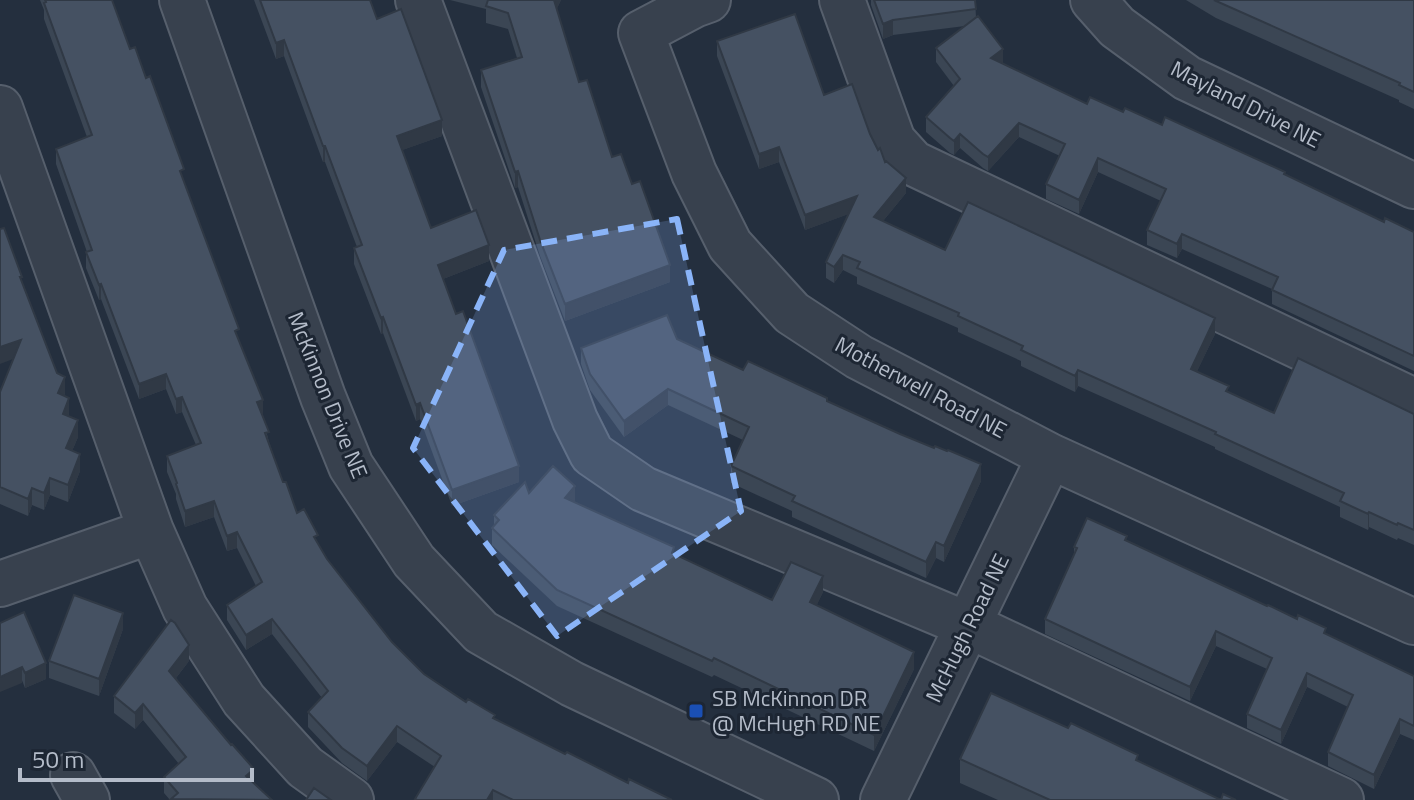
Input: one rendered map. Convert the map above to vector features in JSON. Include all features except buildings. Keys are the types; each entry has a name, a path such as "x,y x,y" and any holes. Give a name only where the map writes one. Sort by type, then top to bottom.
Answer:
{"street":[{"name":"McKinnon Drive NE","path":"182,0 323,397 351,466 414,561 481,632 572,684 816,800"},
{"path":"418,0 575,420 592,454 643,489 968,625 1341,800"},
{"name":"Motherwell Road NE","path":"708,0 641,33 694,173 730,245 792,313 859,357 1050,456 1414,622"},
{"path":"842,0 893,141 913,163 1414,401"},
{"name":"Mayland Drive NE","path":"1093,0 1117,27 1187,78 1414,186"},
{"path":"0,108 151,531 185,608 244,700 305,767 351,800"},
{"name":"McHugh Road NE","path":"883,800 1050,456"},
{"path":"0,584 151,531"}],"highlighted area":[{"path":"677,219 741,511 557,636 413,448 504,250"}],"place":[{"name":"SB McKinnon DR @ McHugh RD NE","path":"696,711"}]}
